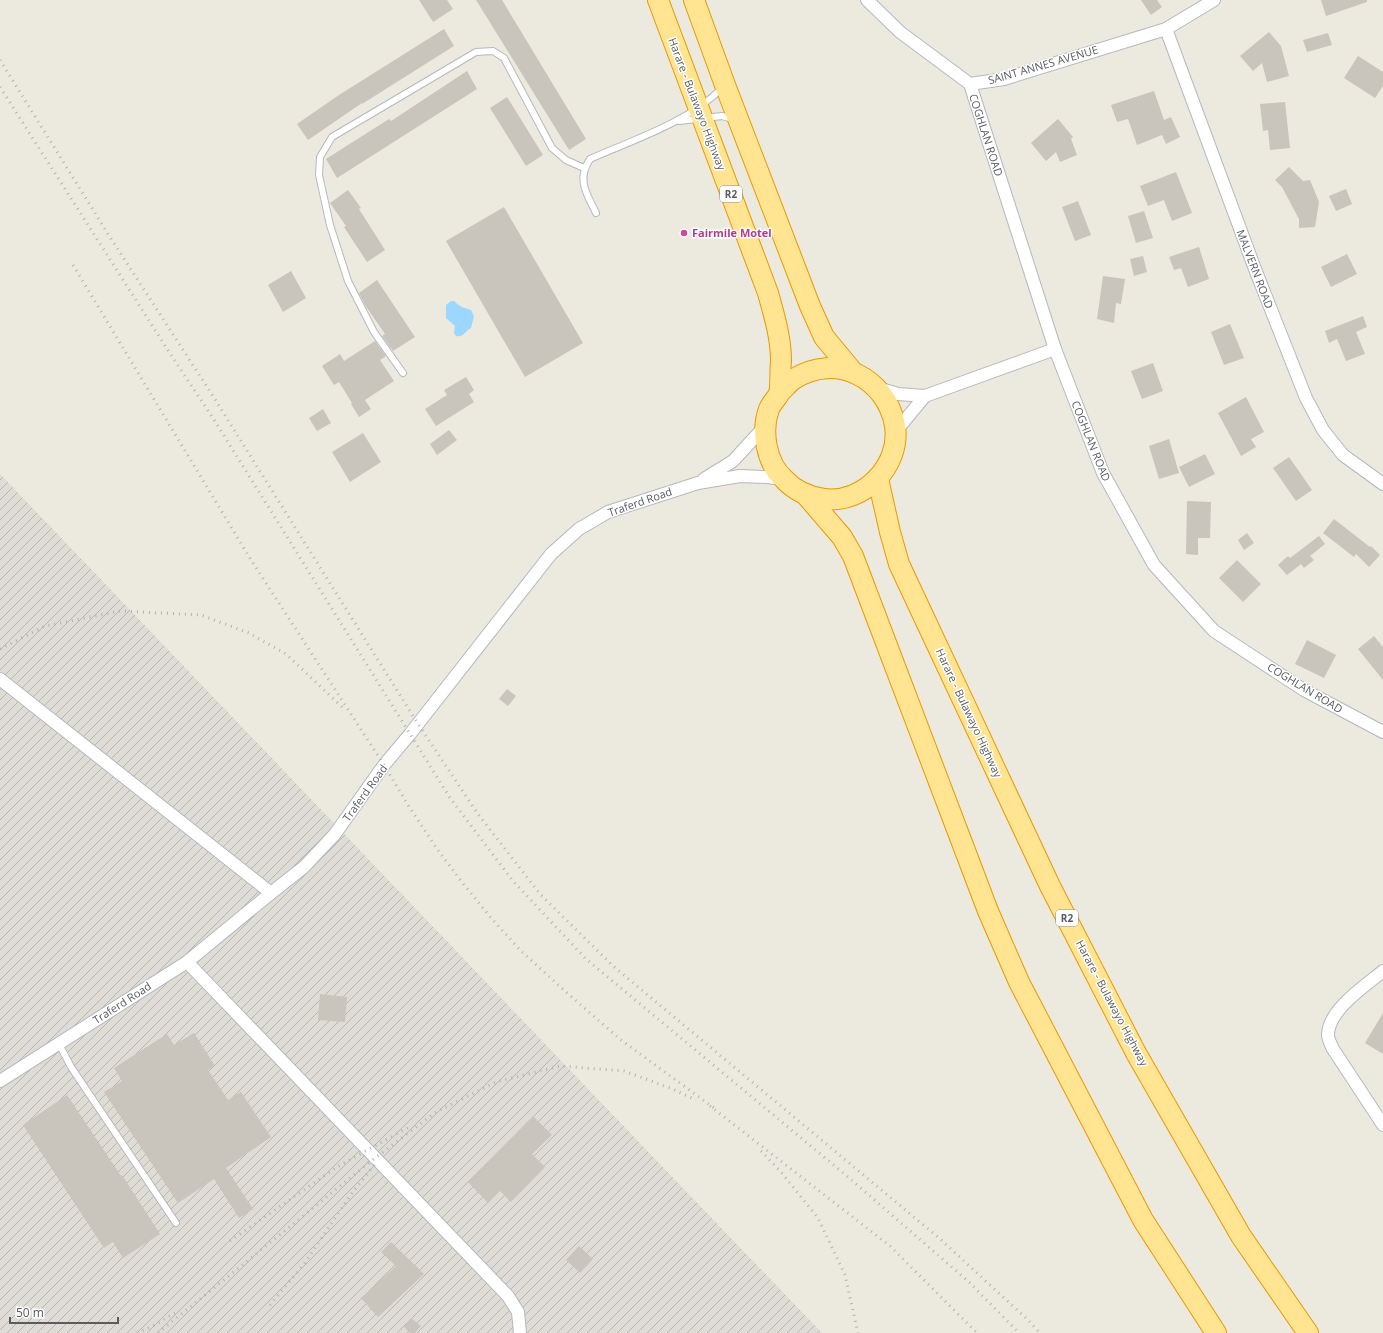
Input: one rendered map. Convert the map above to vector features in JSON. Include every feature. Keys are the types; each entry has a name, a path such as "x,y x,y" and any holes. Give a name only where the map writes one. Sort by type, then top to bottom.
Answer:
{"highway":[{"name":"Harare - Bulawayo Highway","path":"658,0 768,293 778,330 781,359 779,393"},
{"name":"Harare - Bulawayo Highway","path":"694,0 810,306 824,337 853,372"},
{"name":"Harare - Bulawayo Highway","path":"805,494 824,499 844,498 862,491 878,479 888,465 894,448 896,431 893,416 887,401 878,388 867,379 853,372 833,368 813,370 794,379 779,393 769,409 765,426 766,445 772,463 783,479 805,494 842,537 853,556 988,911 1019,982 1143,1220 1216,1333"},
{"name":"Harare - Bulawayo Highway","path":"878,479 899,564 1050,886 1136,1053 1241,1236 1308,1333"}],"street":[{"path":"867,0 900,32 970,84"},
{"name":"SAINT ANNES AVENUE","path":"970,84 1004,79 1166,29 1214,0"},
{"name":"MALVERN ROAD","path":"1166,29 1255,270 1306,398 1323,430 1344,455 1383,484"},
{"name":"COGHLAN ROAD","path":"970,84 1055,349 1103,473 1154,565 1214,631 1304,690 1383,732"},
{"path":"878,388 898,394 925,396 1055,349"},
{"path":"896,431 925,396"},
{"name":"Traferd Road","path":"698,483 733,461 765,426"},
{"name":"Traferd Road","path":"0,1081 187,962 271,892 304,867 335,834 384,765 551,554 579,529 608,512 698,483 740,476 783,479"},
{"path":"0,679 271,892"},
{"path":"187,962 508,1296 518,1312 520,1333"},
{"path":"1383,971 1338,1009 1330,1023 1328,1036 1333,1049 1383,1124"}],"lane":[{"path":"403,373 374,332 348,281 332,232 319,175 320,157 332,137 476,52 493,51 504,58 552,148 566,160 584,168"},
{"path":"678,121 700,113 725,85"},
{"path":"596,213 585,191 583,182 584,168 590,160 678,121 700,113 722,116 739,121"},
{"path":"58,1044 71,1067 176,1223"}],"shaded area":[{"path":"0,474 678,1183 822,1333 0,1333"}],"water":[{"path":"451,301 454,301 458,305 471,310 474,316 471,328 460,336 456,336 454,333 455,326 446,318 446,305"}],"building":[{"path":"419,0 447,0 453,9 433,22"},
{"path":"476,0 502,0 586,139 569,150"},
{"path":"1141,0 1157,0 1162,7 1151,15"},
{"path":"1321,0 1367,0 1367,2 1326,16"},
{"path":"444,29 454,46 362,103 308,140 297,124 339,95"},
{"path":"1269,32 1281,46 1289,76 1267,82 1262,63 1253,71 1240,56"},
{"path":"1328,33 1332,45 1307,52 1303,40"},
{"path":"1358,56 1383,72 1383,86 1375,98 1344,78"},
{"path":"467,71 477,89 337,178 326,159 389,119 391,121"},
{"path":"1154,91 1164,120 1171,117 1180,137 1166,144 1162,135 1137,145 1128,119 1117,122 1111,105"},
{"path":"507,97 543,155 526,166 490,108"},
{"path":"1285,102 1290,148 1270,150 1268,130 1263,131 1260,104"},
{"path":"1058,119 1073,137 1071,139 1077,155 1060,162 1056,152 1046,161 1031,143"},
{"path":"1289,167 1303,181 1310,180 1319,202 1315,227 1299,228 1299,219 1282,187 1275,180"},
{"path":"1176,172 1192,213 1172,221 1164,200 1148,206 1140,186"},
{"path":"1346,189 1352,204 1336,211 1329,196"},
{"path":"348,190 361,208 359,209 385,250 367,262 344,227 346,226 330,203"},
{"path":"1078,201 1091,235 1075,241 1062,207"},
{"path":"504,207 583,343 525,377 446,241"},
{"path":"1144,211 1153,238 1136,243 1128,216"},
{"path":"1199,247 1209,279 1188,287 1181,268 1174,270 1169,257"},
{"path":"1347,254 1357,274 1331,287 1321,267"},
{"path":"1143,256 1147,272 1134,276 1130,259"},
{"path":"291,271 306,298 283,312 268,285"},
{"path":"1103,276 1125,279 1121,304 1116,303 1114,323 1097,319"},
{"path":"377,280 415,337 393,351 382,336 385,334 365,305 359,293"},
{"path":"1363,316 1367,327 1356,332 1365,354 1346,361 1337,339 1329,343 1325,331"},
{"path":"1230,324 1244,358 1224,365 1211,332"},
{"path":"375,341 386,356 380,360 394,381 365,400 371,409 359,417 339,382 334,385 322,366 340,354 344,361"},
{"path":"1153,363 1163,391 1142,399 1131,371"},
{"path":"466,377 474,390 469,394 474,402 436,426 425,409 447,395 444,390"},
{"path":"1246,397 1264,432 1251,439 1256,447 1241,456 1218,413"},
{"path":"323,409 331,423 317,431 309,418"},
{"path":"449,430 457,440 437,455 430,444"},
{"path":"363,433 381,462 350,482 332,452"},
{"path":"1169,439 1179,473 1159,479 1149,446"},
{"path":"1205,454 1215,474 1189,487 1179,467"},
{"path":"1289,457 1312,490 1296,501 1273,468"},
{"path":"1187,501 1211,502 1210,538 1198,538 1198,555 1186,554"},
{"path":"1334,519 1370,547 1371,546 1380,555 1369,567 1356,554 1354,557 1323,533"},
{"path":"1247,533 1254,543 1244,550 1238,540"},
{"path":"1319,536 1325,544 1310,556 1314,560 1304,568 1301,564 1287,575 1278,565 1288,556 1290,558"},
{"path":"1237,560 1261,584 1243,602 1219,578"},
{"path":"1374,636 1383,647 1383,680 1358,649"},
{"path":"1307,640 1336,655 1324,678 1295,664"},
{"path":"507,689 516,696 508,706 499,699"},
{"path":"320,994 347,997 345,1022 318,1020"},
{"path":"1383,1013 1383,1054 1365,1043"},
{"path":"194,1033 215,1066 208,1070 228,1100 241,1092 271,1137 226,1168 253,1209 239,1218 214,1179 178,1203 104,1092 122,1081 114,1068 167,1034 174,1045"},
{"path":"67,1095 121,1176 122,1175 160,1234 123,1258 113,1242 104,1248 23,1125"},
{"path":"533,1116 552,1135 532,1154 545,1167 511,1202 500,1191 488,1203 468,1182"},
{"path":"391,1242 424,1274 378,1317 361,1298 396,1266 381,1252"},
{"path":"579,1246 593,1259 580,1273 566,1260"},
{"path":"411,1318 421,1326 415,1333 410,1333 404,1327"}],"railway":[{"path":"0,60 108,234 211,393 418,724 478,814 540,894 613,966 939,1238 1028,1320 1040,1333"},
{"path":"0,87 169,352 211,415 450,798 513,881 586,959 848,1177 969,1282 1019,1333"},
{"path":"73,265 251,560 384,765 408,805 435,846 461,881 521,951 566,992 621,1040 714,1108"},
{"path":"0,649 45,626 120,611 201,615 249,633 286,654 342,707"},
{"path":"158,1333 375,1158 436,1112 496,1082 560,1066 624,1071 670,1088 696,1100"},
{"path":"710,1106 890,1246 977,1333"},
{"path":"230,1241 337,1167 409,1127"},
{"path":"761,1151 781,1172 818,1218 845,1275 858,1333"},
{"path":"270,1305 304,1264 352,1193 376,1163"},
{"path":"137,1333 151,1327 175,1313"}],"place":[{"name":"Fairmile Motel","path":"684,233"}]}
